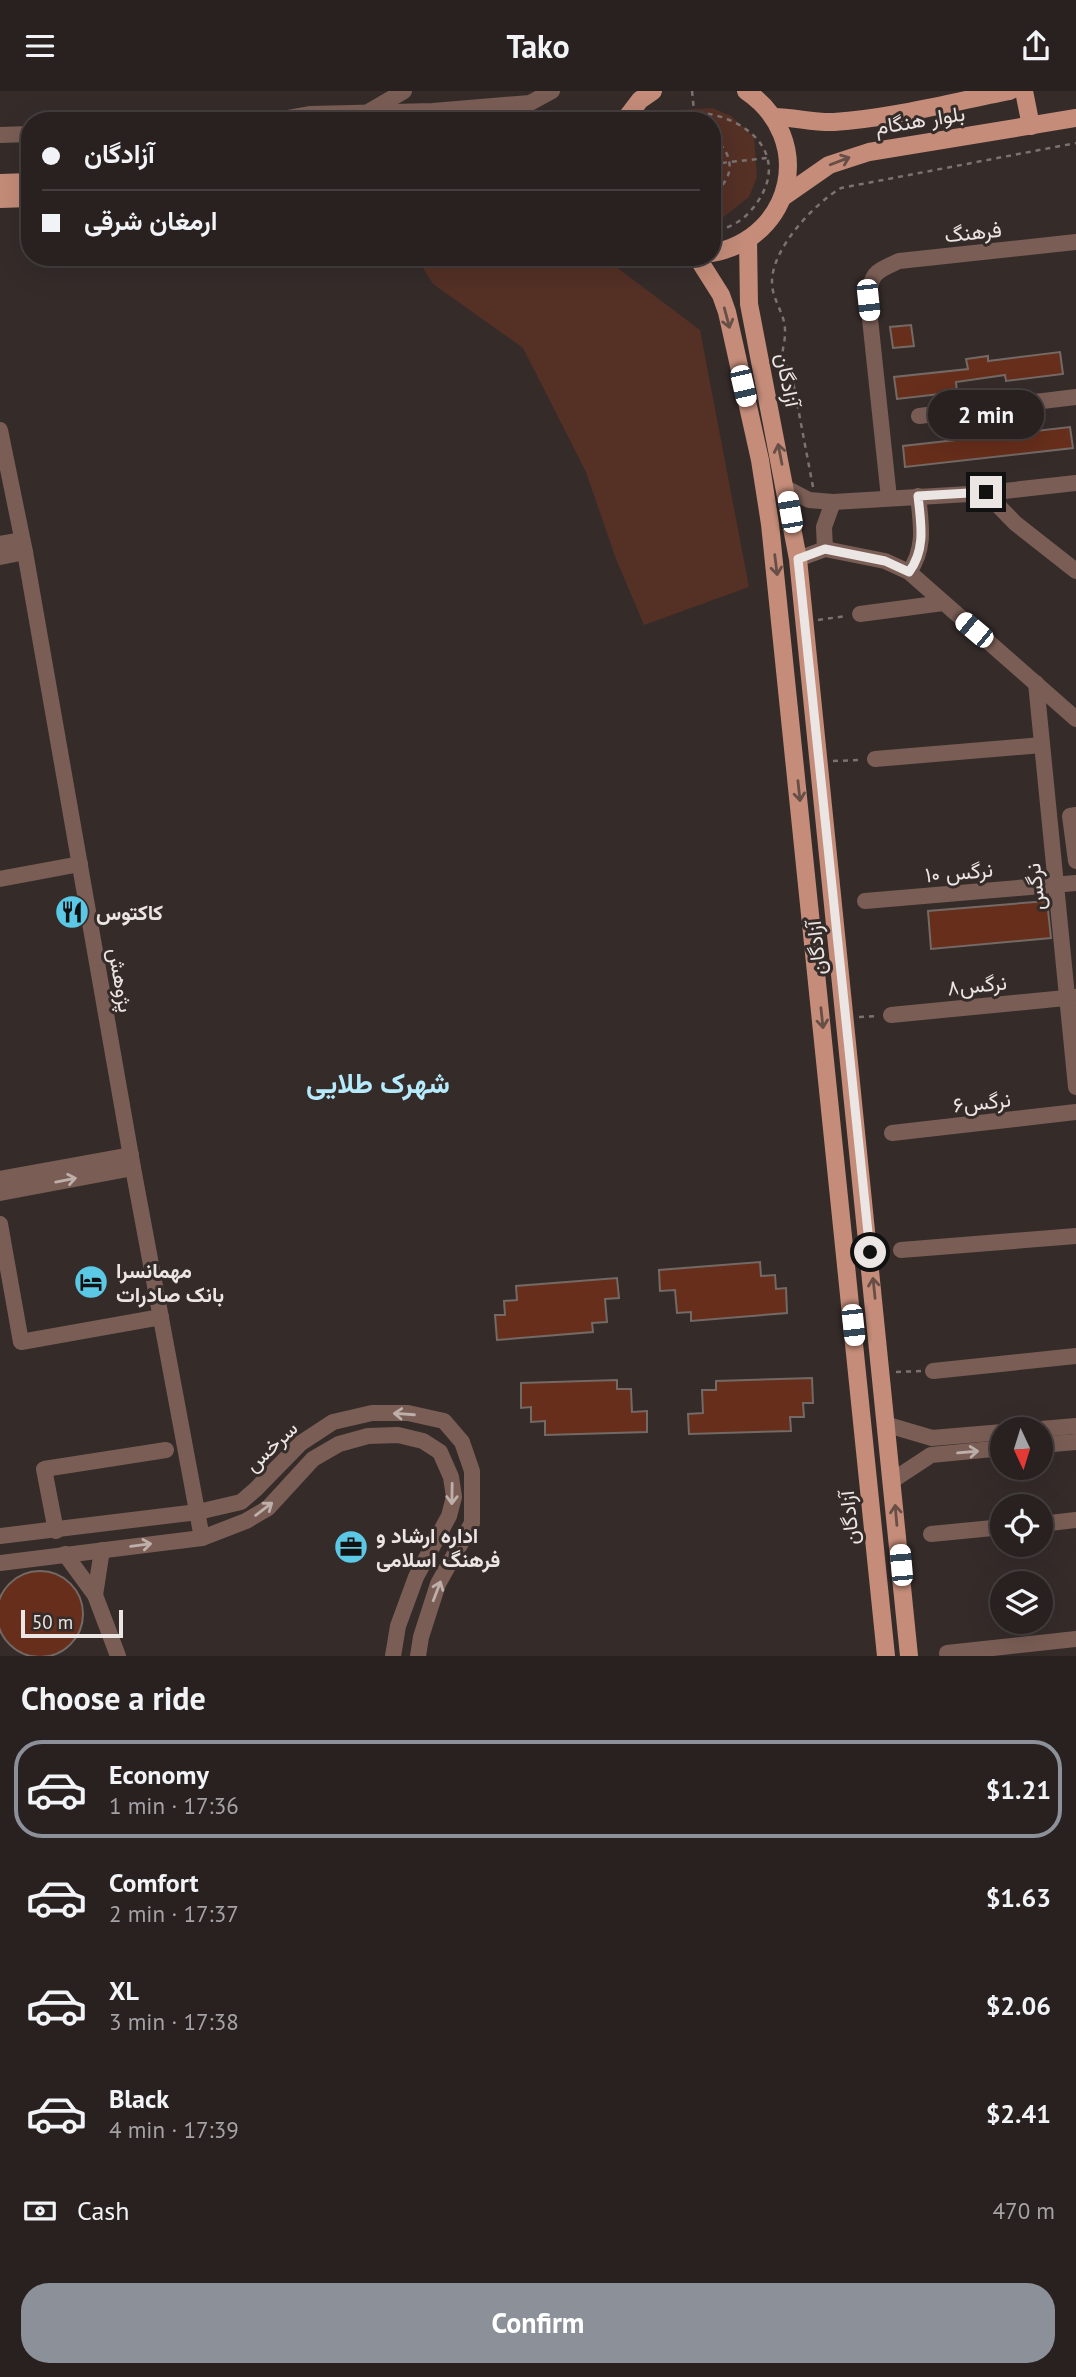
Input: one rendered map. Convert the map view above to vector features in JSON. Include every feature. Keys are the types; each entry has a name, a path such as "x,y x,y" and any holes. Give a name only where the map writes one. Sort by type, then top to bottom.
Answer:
{"main road":[{"path":"631,112 652,91"},
{"path":"721,250 748,239 769,221 787,184 788,156 774,117 746,91"},
{"name":"بلوار هنگام","path":"774,117 829,122 857,120 1010,91"},
{"path":"1024,91 1031,126"},
{"name":"بلوار هنگام","path":"783,197 829,165 858,155 1076,118"},
{"path":"0,183 21,182"},
{"path":"0,199 21,198"},
{"name":"آزادگان","path":"748,239 749,304 798,559 888,1425 909,1656"},
{"name":"آزادگان","path":"703,266 721,295 727,312 760,460 770,524 886,1656"},
{"path":"841,1212 866,1210"}],"street":[{"path":"368,112 404,91"},
{"path":"368,112 433,111 530,103 552,91"},
{"path":"0,135 21,134"},
{"name":"فرهنگ","path":"889,498 868,300 870,284 877,271 899,261 1076,242"},
{"path":"919,416 1076,397"},
{"name":"پژوهش","path":"0,430 24,546 132,1161 202,1538"},
{"path":"786,488 808,499 833,502 1076,483"},
{"path":"986,492 1015,523 1076,571"},
{"path":"909,572 916,563 923,535 918,496"},
{"path":"825,549 824,527 833,502"},
{"path":"0,544 24,546"},
{"path":"0,557 24,546"},
{"path":"798,559 825,549 885,561 909,572 1076,719"},
{"path":"860,614 943,603"},
{"name":"نرگس","path":"1036,683 1056,884 1072,997 1076,1087"},
{"path":"875,759 1042,745"},
{"path":"1076,815 1070,816 1076,861"},
{"path":"0,879 80,865"},
{"name":"نرگس ۱۰","path":"865,901 1076,883"},
{"name":"نرگس۸","path":"891,1015 1072,997"},
{"name":"نرگس۶","path":"892,1133 1076,1112"},
{"path":"0,1179 132,1161"},
{"path":"0,1193 132,1161"},
{"path":"0,1224 22,1342 161,1317"},
{"path":"901,1250 1076,1236"},
{"path":"933,1371 1076,1356"},
{"name":"سرخس","path":"0,1536 198,1512 241,1502 301,1443 333,1422 372,1413 408,1413 444,1421 462,1442 472,1471 472,1523 438,1584 421,1637 418,1656"},
{"path":"888,1425 932,1438 990,1433"},
{"path":"1054,1428 1076,1426"},
{"name":"سرخس","path":"0,1563 202,1538 246,1521 268,1508 313,1459 339,1444 368,1436 398,1435 423,1441 440,1452 451,1476 454,1497 449,1516 416,1577 398,1626 393,1656"},
{"path":"1054,1444 1076,1442"},
{"path":"893,1480 931,1455 990,1449"},
{"path":"56,1531 44,1469 166,1450"},
{"path":"1053,1523 1076,1520"},
{"path":"931,1534 990,1528"},
{"path":"95,1595 102,1550"},
{"path":"65,1554 95,1595 118,1656"},
{"path":"947,1653 1076,1639"}],"path":[{"path":"692,91 694,112"},
{"path":"721,228 740,220 756,203 766,182 768,158 761,136"},
{"path":"721,146 730,162 728,178 721,186"},
{"path":"721,163 768,158"},
{"path":"805,621 860,614"},
{"path":"819,761 875,759"},
{"path":"846,1017 891,1015"}],"shaded area":[{"path":"712,108 731,116 754,137 757,177 749,197 721,219 721,112 675,112"},
{"path":"422,266 615,266 700,330 749,587 644,625 616,559 586,472 523,348 433,284"}],"building":[{"path":"911,325 914,346 893,348 890,327"},
{"path":"1060,352 1063,374 1006,381 1005,375 956,382 957,392 897,399 894,377 968,369 966,359 988,356 988,361"},
{"path":"1070,427 1073,448 905,467 903,446"},
{"path":"1047,901 1051,938 931,949 928,911"},
{"path":"760,1262 761,1276 775,1275 776,1289 786,1288 787,1313 691,1321 691,1312 677,1313 675,1290 660,1291 659,1270"},
{"path":"617,1278 619,1298 605,1299 607,1322 592,1323 593,1332 497,1340 495,1315 505,1315 504,1301 517,1300 516,1286"},
{"path":"812,1378 813,1403 803,1403 804,1417 790,1417 791,1431 689,1434 688,1414 703,1413 702,1390 716,1390 716,1381"},
{"path":"617,1380 617,1389 631,1389 632,1412 647,1411 647,1432 545,1435 545,1421 531,1422 531,1407 521,1408 521,1383"},
{"path":"40,1571 64,1578 76,1590 82,1606 82,1622 76,1638 56,1654 24,1654 4,1638 0,1630 0,1598 16,1578 24,1574"}],"place":[{"name":"کاکتوس","path":"72,912"},
{"name":"مهمانسرا بانک صادرات","path":"91,1282"},
{"name":"اداره ارشاد و فرهنگ اسلامی","path":"351,1547"}],"district":[{"name":"شهرک طلایی","path":"378,1082"}],"route":[{"path":"870,1252 798,559 825,549 885,561 909,572 916,563 923,535 918,496 986,492"}]}
